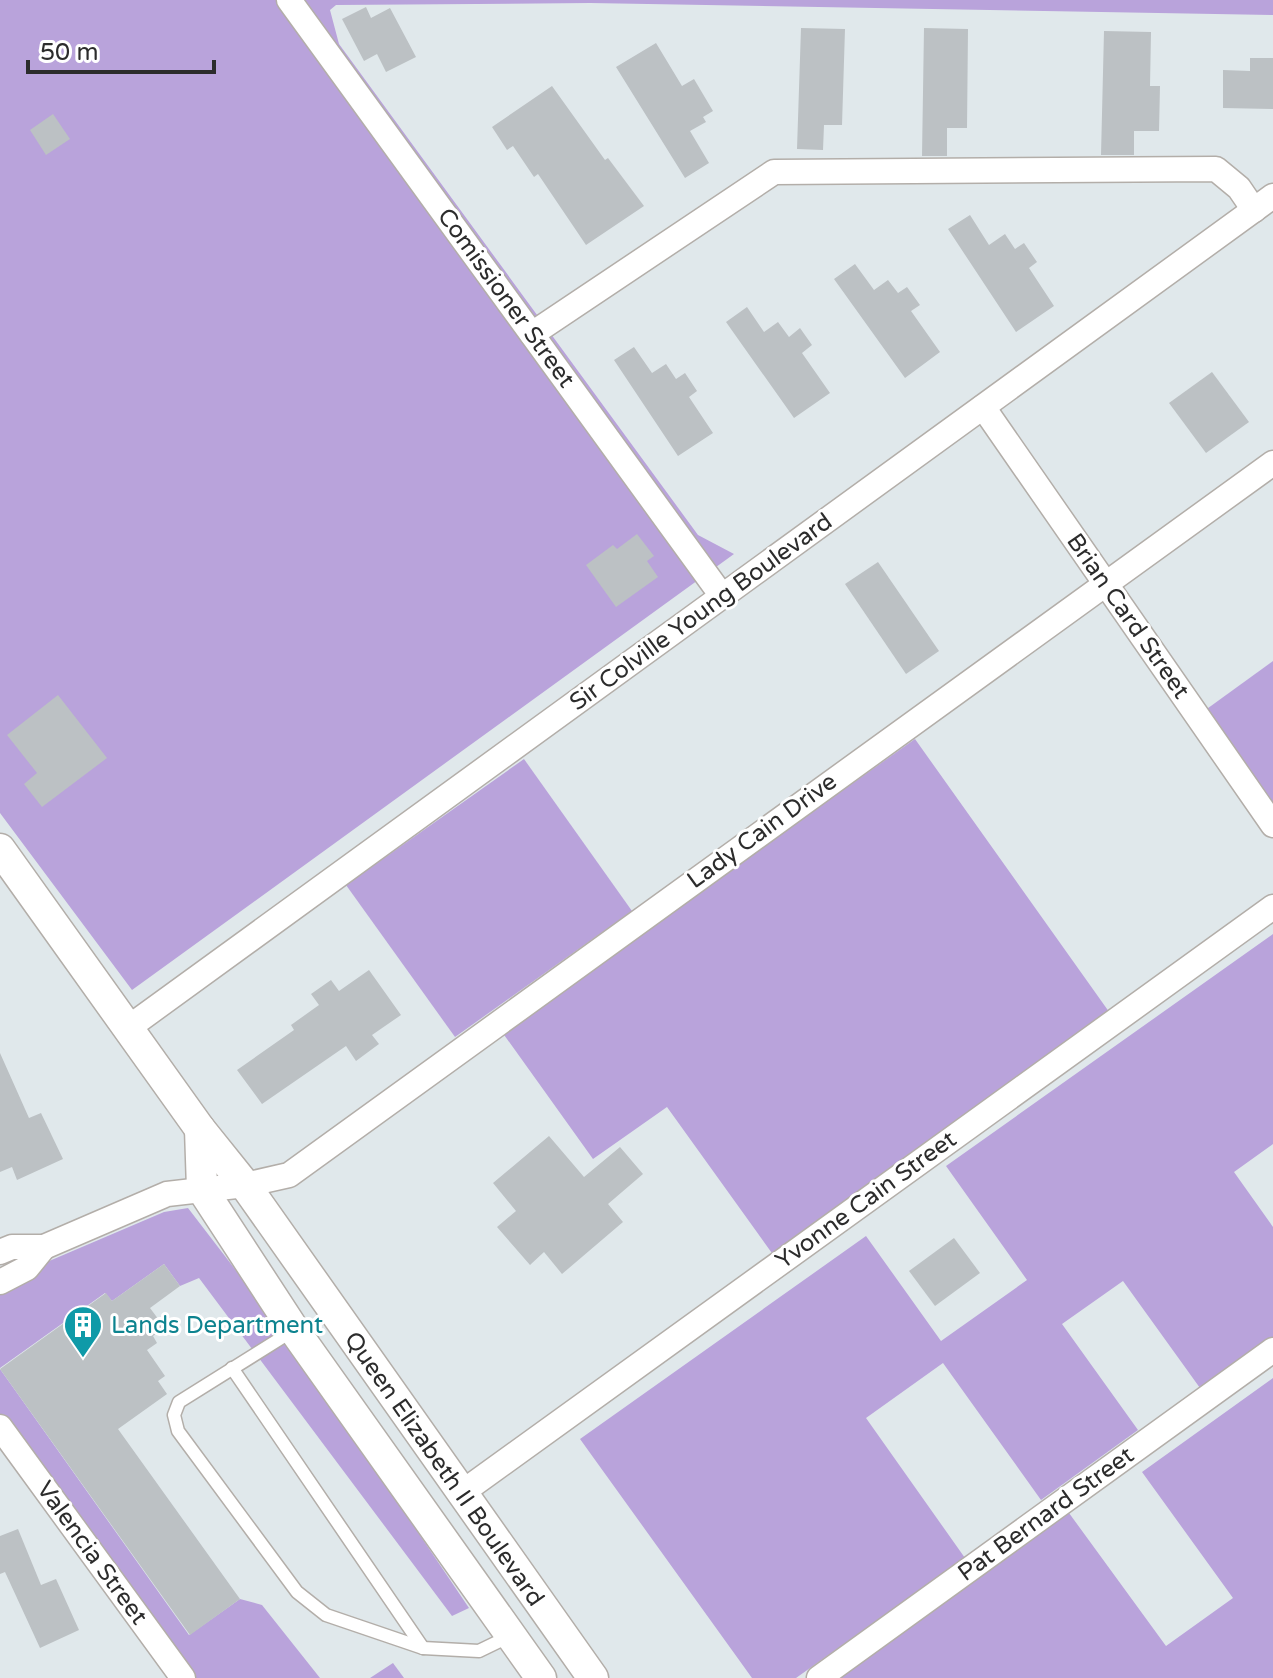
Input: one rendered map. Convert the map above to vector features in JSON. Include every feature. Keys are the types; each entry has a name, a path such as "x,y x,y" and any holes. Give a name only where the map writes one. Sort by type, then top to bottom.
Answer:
{"street":[{"name":"Comissioner Street","path":"289,0 722,596"},
{"path":"532,334 774,172 1216,169 1264,203"},
{"name":"Sir Colville Young Boulevard","path":"128,1028 1264,203"},
{"name":"Brian Card Street","path":"983,407 1273,825"},
{"name":"Lady Cain Drive","path":"44,1247 167,1194 245,1185 289,1175 1273,463"},
{"name":"Queen Elizabeth II Boulevard","path":"0,849 200,1129 245,1185 460,1494 593,1678"},
{"name":"Yvonne Cain Street","path":"460,1494 1273,907"},
{"path":"200,1129 202,1189"},
{"name":"Queen Elizabeth II Boulevard","path":"202,1189 294,1330 541,1678"},
{"path":"4,1243 44,1247"},
{"path":"4,1243 27,1268"},
{"path":"0,1282 27,1268 44,1247"},
{"path":"294,1330 330,1307"},
{"name":"Pat Bernard Street","path":"819,1678 1273,1350"},
{"name":"Valencia Street","path":"0,1427 183,1678"},
{"path":"510,1636 545,1612"}],"lane":[{"path":"294,1330 179,1402 174,1415 178,1431 297,1592 326,1615 423,1648 479,1651 510,1636"},
{"path":"232,1368 423,1648"}],"shaded area":[{"path":"0,0 1273,0 1273,15 590,3 336,5 330,10 339,44 698,535 734,554 132,990 0,813"},
{"path":"1273,661 1273,805 1204,711"},
{"path":"915,739 1112,1016 774,1256 667,1107 593,1159 502,1032"},
{"path":"524,759 632,911 455,1037 346,885"},
{"path":"1273,934 1273,1144 1234,1172 1273,1227 1273,1337 1200,1388 1123,1281 1062,1324 1138,1430 1041,1500 943,1363 866,1418 965,1558 796,1678 752,1678 580,1439 866,1236 941,1341 1027,1280 946,1166"},
{"path":"188,1208 281,1329 469,1608 452,1616 199,1278 180,1286 164,1264 112,1301 105,1293 0,1368 0,1282 164,1212"},
{"path":"0,1369 189,1635 240,1599 262,1605 320,1678 183,1678 0,1427"},
{"path":"1273,1378 1273,1678 838,1678 1069,1513 1166,1646 1233,1598 1142,1472"},
{"path":"393,1663 404,1678 370,1678"}],"building":[{"path":"366,7 371,18 390,8 416,57 386,72 377,54 364,61 342,19"},
{"path":"801,28 845,29 842,125 824,125 823,150 797,149"},
{"path":"924,28 968,29 967,128 947,128 947,156 922,156"},
{"path":"1104,31 1151,32 1150,86 1160,86 1159,131 1134,131 1134,155 1101,155"},
{"path":"656,43 682,86 694,79 713,111 703,117 706,122 690,131 709,163 685,178 616,67"},
{"path":"1250,58 1273,58 1273,109 1223,108 1223,70 1250,71"},
{"path":"552,86 605,160 608,158 644,206 586,245 538,174 534,177 513,146 507,150 492,127"},
{"path":"53,114 70,139 46,155 30,130"},
{"path":"970,215 989,245 1005,234 1015,249 1024,243 1037,262 1029,268 1054,306 1016,332 948,229"},
{"path":"855,264 874,290 888,280 898,293 907,287 920,305 911,311 940,352 905,378 834,279"},
{"path":"747,307 764,332 778,322 789,337 800,328 812,345 802,353 830,393 794,418 726,322"},
{"path":"634,347 652,373 666,364 676,379 685,373 697,391 689,397 713,433 678,456 614,360"},
{"path":"1212,372 1249,422 1206,453 1169,403"},
{"path":"637,534 654,556 647,561 658,577 616,607 586,565 613,545 617,549"},
{"path":"878,562 939,651 906,674 845,584"},
{"path":"58,695 107,758 42,807 24,784 37,773 7,735"},
{"path":"369,970 401,1015 372,1035 379,1044 356,1061 346,1046 262,1104 237,1070 294,1030 291,1025 319,1005 311,994 331,980 339,991"},
{"path":"0,1053 29,1118 41,1113 63,1159 17,1180 12,1167 0,1172"},
{"path":"549,1136 584,1177 620,1147 643,1174 608,1204 623,1222 562,1274 544,1252 530,1265 497,1227 516,1211 493,1183"},
{"path":"954,1238 980,1273 935,1306 909,1271"},
{"path":"164,1264 180,1286 150,1308 165,1328 153,1336 157,1343 147,1350 165,1376 158,1381 167,1394 118,1429 240,1599 190,1635 0,1369 106,1293 112,1301"},
{"path":"18,1529 41,1585 56,1579 79,1630 40,1648 5,1572 0,1574 0,1536"}],"place":[{"name":"Lands Department","path":"83,1359"}]}
